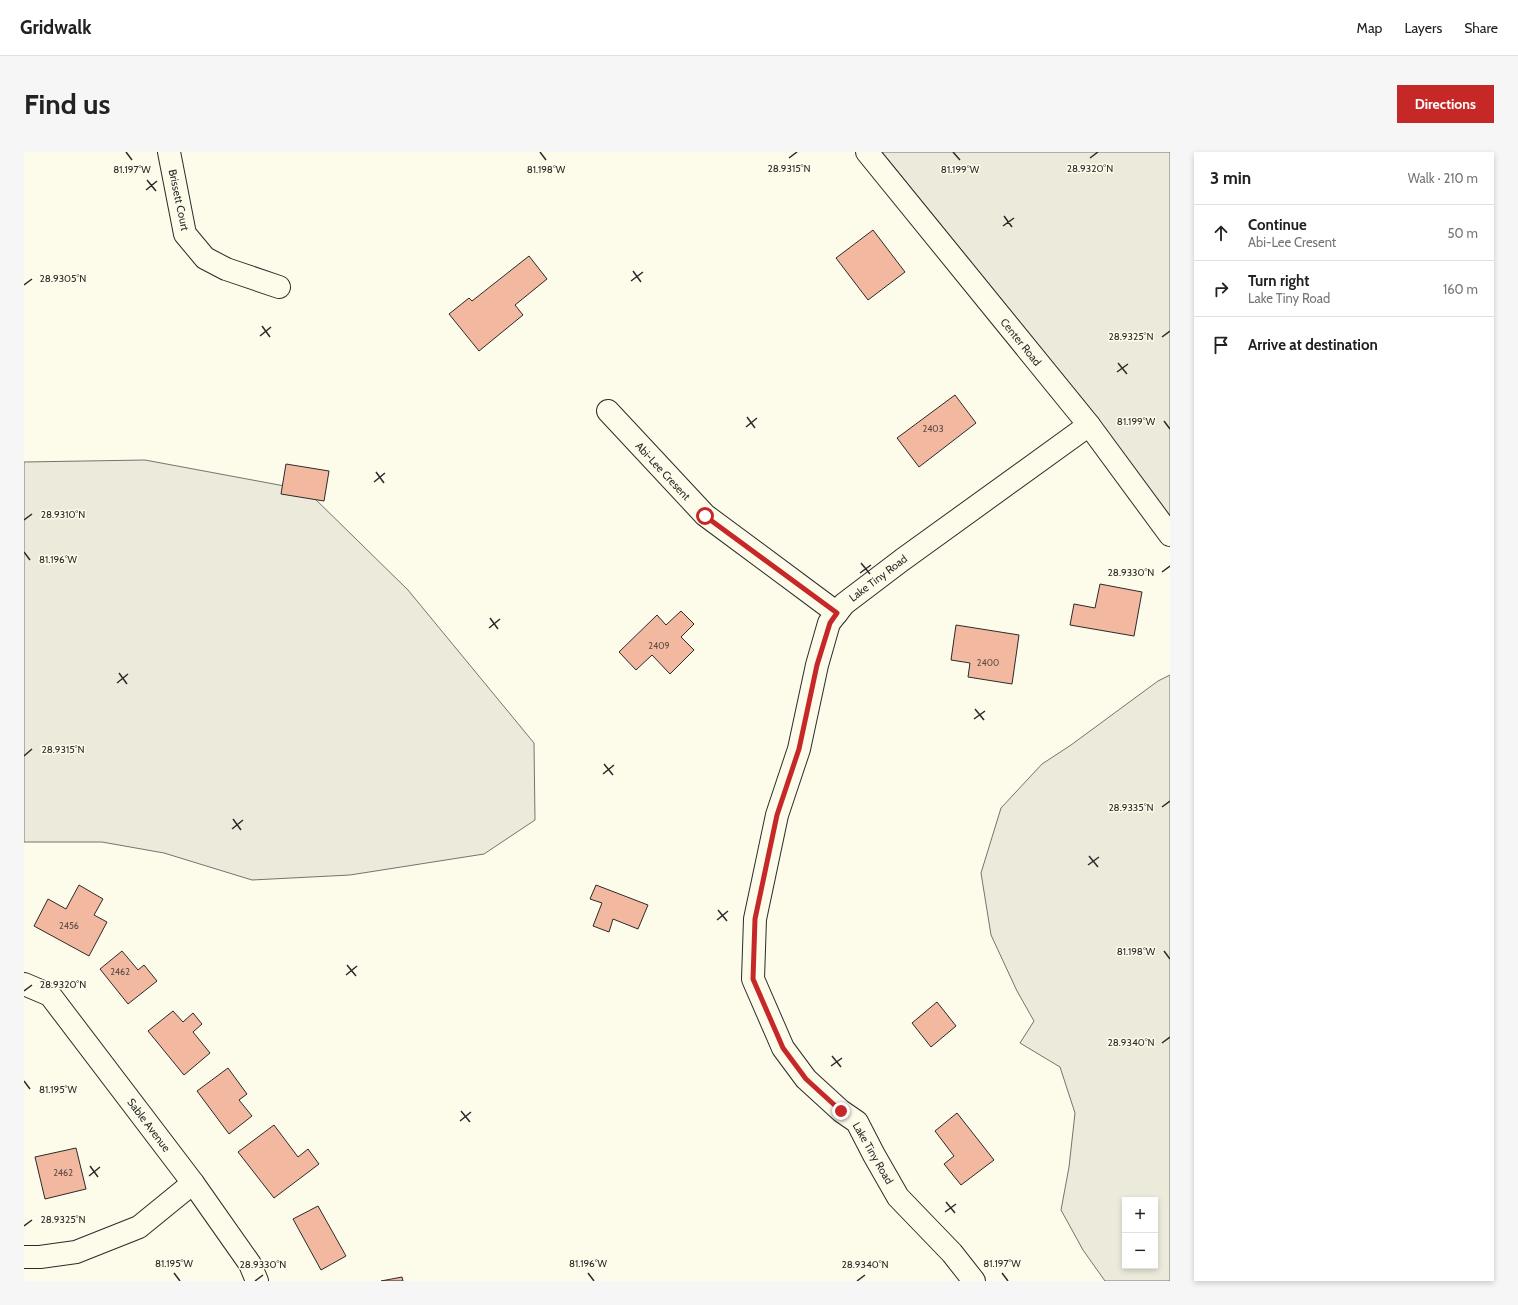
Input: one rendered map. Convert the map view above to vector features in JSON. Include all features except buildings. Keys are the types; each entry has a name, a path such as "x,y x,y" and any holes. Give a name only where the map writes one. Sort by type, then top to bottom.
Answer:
{"street":[{"name":"Brissett Court","path":"169,152 185,234 205,258 226,269 279,287"},
{"name":"Center Road","path":"867,152 1089,425 1170,535"},
{"name":"Abi-Lee Cresent","path":"608,411 705,516 837,613"},
{"name":"Lake Tiny Road","path":"974,1281 952,1253 898,1197 857,1122 841,1111 806,1079 783,1048 753,979 755,919 777,815 799,749 817,665 830,623 844,604 902,560 1089,425"},
{"name":"Sable Avenue","path":"24,984 50,995 193,1183 250,1264 257,1281"},
{"path":"24,1257 40,1258 76,1252 139,1227 193,1183"}],"shaded area":[{"path":"882,152 1170,152 1170,516 1090,408"},
{"path":"145,460 306,490 408,590 534,743 535,820 484,854 350,875 252,880 164,853 102,842 24,842 24,462"},
{"path":"1170,675 1170,1281 1105,1281 1083,1250 1061,1210 1069,1167 1075,1113 1060,1067 1020,1043 1034,1021 1017,991 991,935 981,873 1001,808 1042,764 1071,745 1158,681"}],"route":[{"path":"705,516 837,613 830,623 817,665 799,749 777,815 755,919 753,979 783,1048 806,1079 841,1111"}]}
